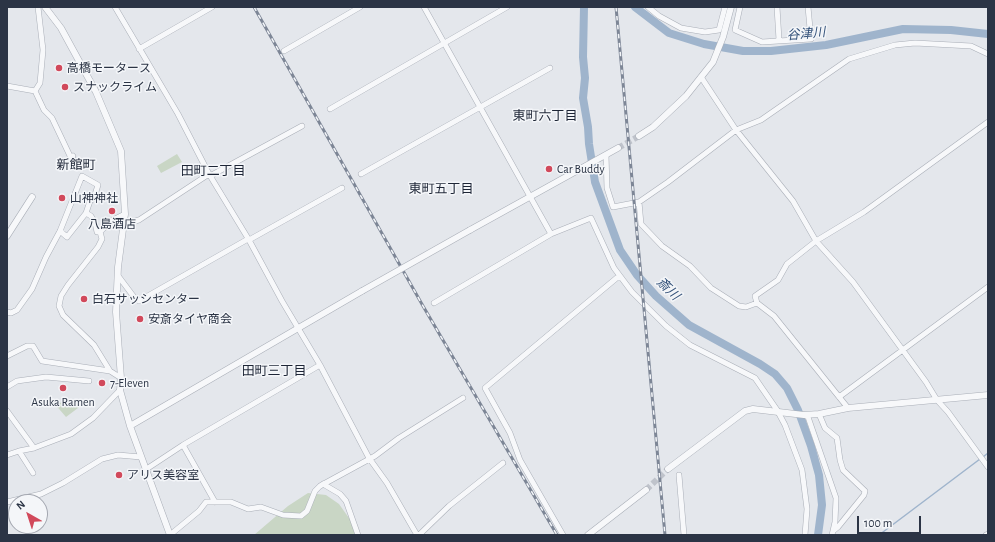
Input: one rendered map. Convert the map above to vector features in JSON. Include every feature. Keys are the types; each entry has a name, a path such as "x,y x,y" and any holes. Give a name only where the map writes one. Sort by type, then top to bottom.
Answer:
{"street":[{"path":"35,91 40,83 43,50 38,7"},
{"path":"45,7 61,28 96,92 121,152 124,224 116,312 122,378 120,390 145,470 170,535 199,511 206,502 231,502 248,509 261,507 283,515 297,517 307,511 314,491 323,484 369,458 463,398"},
{"path":"115,7 178,114 210,175 320,365 369,458 388,483 418,535 448,506 503,463"},
{"path":"139,49 212,7"},
{"path":"284,51 360,7"},
{"path":"424,7 551,234"},
{"path":"330,109 507,7"},
{"path":"648,7 659,16 681,28 705,32 719,30 725,7"},
{"path":"639,136 686,96 713,62 723,37 731,7"},
{"path":"740,7 734,30 762,42 811,39 808,7"},
{"path":"777,7 779,40"},
{"path":"605,155 607,188 613,207 639,202 668,182 736,130 762,120 845,61 895,45 926,43 971,46 988,54"},
{"path":"361,174 550,68"},
{"path":"701,77 736,130 793,200 816,241 853,282 937,400 948,412 988,467"},
{"path":"7,86 35,91"},
{"path":"35,91 44,110 52,118 71,158 73,156"},
{"path":"848,408 774,316 758,302 755,296 778,280 787,264 816,241 864,212 988,122"},
{"path":"124,224 139,220 210,175 302,126"},
{"path":"130,426 362,291 618,148"},
{"path":"7,312 11,313 16,310 32,289 46,257 60,231 82,176 98,185 94,198 90,201 86,213 67,237 60,231"},
{"path":"119,277 134,297 140,301 342,188"},
{"path":"7,236 32,197"},
{"path":"639,202 641,224 662,246 690,266 711,288 739,306 746,307 758,302"},
{"path":"86,213 91,216 95,223 97,232 100,232 102,239 98,247 68,285 61,296 59,306 63,314 94,345 110,371"},
{"path":"100,232 111,221 124,214"},
{"path":"434,303 551,234 591,218 619,276 661,322 684,340 755,378 779,411 802,470 807,509 805,535"},
{"path":"563,535 520,460 510,433 485,388 619,276"},
{"path":"838,397 988,287"},
{"path":"7,356 27,346 33,346 42,360 110,371 122,378"},
{"path":"145,470 183,445 320,365"},
{"path":"7,387 17,381 46,377 89,380"},
{"path":"7,455 34,448 75,432 93,418 120,390"},
{"path":"668,469 745,411 753,409 804,415 819,414 848,408 988,395"},
{"path":"7,411 34,448"},
{"path":"819,414 825,428 837,438 843,470 865,491 864,495 832,533"},
{"path":"804,415 808,417 836,498 832,533"},
{"path":"183,445 215,502"},
{"path":"19,451 33,472"},
{"path":"7,502 41,494 102,459 118,455 141,457"},
{"path":"679,475 684,535"},
{"path":"323,484 340,494 346,501 358,535"},
{"path":"588,535 646,490"}],"green space":[{"path":"177,154 182,162 161,173 157,166"},
{"path":"53,402 82,405 66,417"},
{"path":"308,493 326,495 339,504 361,535 254,535 288,506"}],"waterway":[{"name":"斎川","path":"584,7 583,57 585,78 583,98 588,127 589,144 595,182 620,250 637,275 656,296 689,325 760,364 775,374 787,388 798,410 811,446 819,475 822,505 818,535"},
{"name":"谷津川","path":"635,7 669,33 704,44 743,51 771,51 826,45 903,29 951,30 988,34"},
{"path":"983,457 988,453"},
{"path":"879,535 980,459"}],"tunnel":[{"path":"618,148 639,136"},
{"path":"646,490 668,469"}],"railway":[{"path":"254,7 423,306 557,535"},
{"path":"616,7 665,535"}],"place":[{"name":"高橋モータース","path":"59,68"},
{"name":"スナックライム","path":"65,87"},
{"name":"Car Buddy","path":"549,169"},
{"name":"山神神社","path":"62,198"},
{"name":"八島酒店","path":"112,211"},
{"name":"白石サッシセンター","path":"84,299"},
{"name":"安斎タイヤ商会","path":"140,319"},
{"name":"7-Eleven","path":"102,383"},
{"name":"Asuka Ramen","path":"63,388"},
{"name":"アリス美容室","path":"119,475"}],"district":[{"name":"東町六丁目","path":"545,116"},
{"name":"新館町","path":"76,165"},
{"name":"田町二丁目","path":"213,171"},
{"name":"東町五丁目","path":"441,189"},
{"name":"田町三丁目","path":"274,371"}]}
